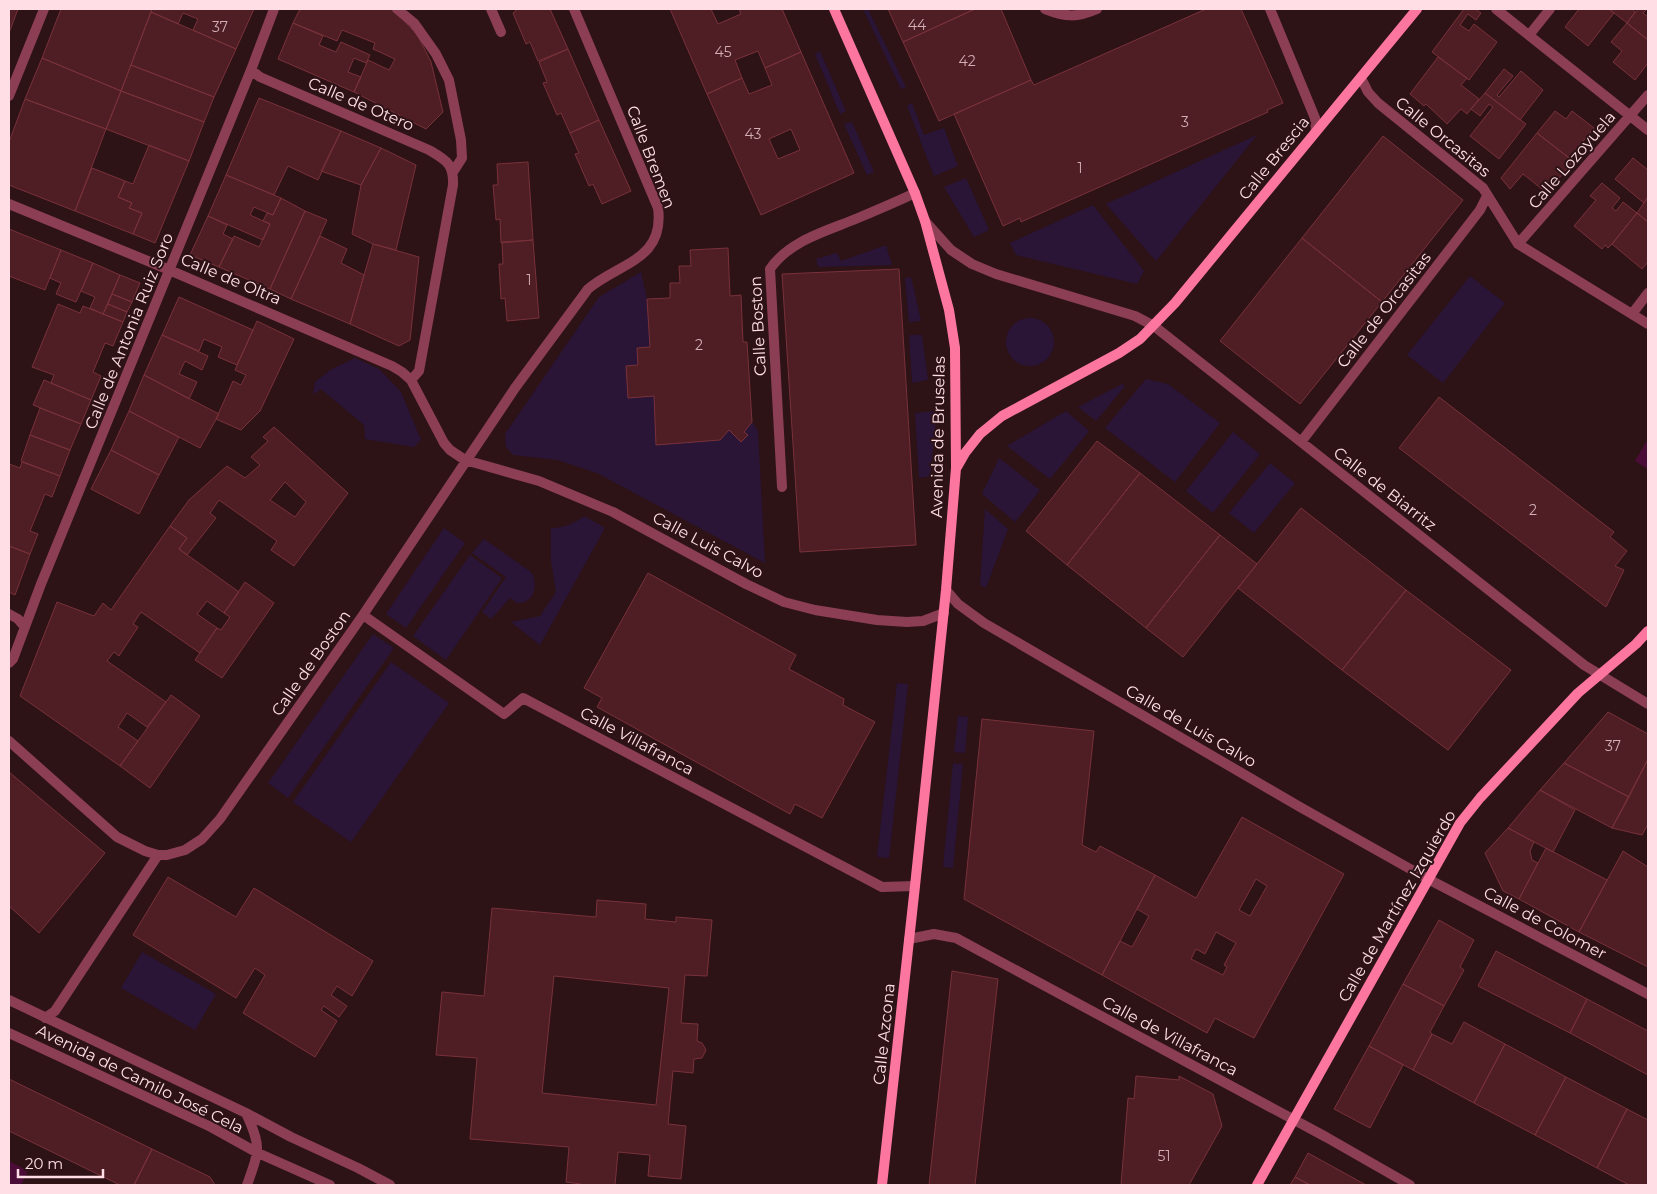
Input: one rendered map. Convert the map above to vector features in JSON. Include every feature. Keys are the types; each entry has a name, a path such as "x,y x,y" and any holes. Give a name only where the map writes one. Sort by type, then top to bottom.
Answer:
{"street":[{"path":"9,96 44,9"},
{"name":"Calle de Antonia Ruiz Soro","path":"9,663 170,270 274,9"},
{"path":"397,9 414,24 436,54 449,80 461,140 462,158 453,172 453,185 420,371 411,380 444,443 450,450 465,460"},
{"path":"491,9 502,32"},
{"name":"Calle Bremen","path":"465,460 588,289 650,248 660,221 658,208 574,9"},
{"name":"Avenida de Bruselas","path":"834,9 925,221 949,310 956,348 956,468 944,614 915,886"},
{"path":"1045,9 1059,15 1082,15 1097,9"},
{"path":"1270,9 1313,112 1316,131"},
{"name":"Calle Brescia","path":"956,468 980,434 1002,416 1119,352 1140,339 1154,326 1176,303 1417,9"},
{"path":"1496,9 1530,34 1648,130"},
{"path":"1530,34 1550,9"},
{"name":"Calle de Otero","path":"251,70 260,77 429,150 443,158 450,165 453,172"},
{"name":"Calle Orcasitas","path":"1361,78 1368,92 1378,103 1483,188 1518,244 1648,324"},
{"name":"Calle Lozoyuela","path":"1518,244 1648,95"},
{"name":"Calle Boston","path":"782,487 770,269 777,258 797,244 914,193"},
{"name":"Calle de Orcasitas","path":"1301,442 1480,210 1487,196"},
{"name":"Calle de Oltra","path":"9,204 357,349 392,366 411,380"},
{"path":"925,221 952,250 972,264 996,274 1135,316 1154,326"},
{"path":"1632,314 1648,294"},
{"name":"Calle de Biarritz","path":"1154,326 1578,661 1648,704"},
{"name":"Calle Luis Calvo","path":"465,460 539,481 614,512 746,584 784,602 815,610 892,621 923,621 944,614"},
{"name":"Calle de Boston","path":"158,855 168,855 185,850 202,839 220,819 363,615 465,460"},
{"name":"Calle de Luis Calvo","path":"946,590 958,604 984,623 1300,807 1428,879"},
{"path":"9,614 18,619 24,626"},
{"name":"Calle Villafranca","path":"363,615 504,714 523,698 882,887 915,886"},
{"name":"Calle de Martínez Izquierdo","path":"1257,1185 1460,823 1480,798 1578,693 1636,644 1648,631"},
{"path":"9,741 118,837 145,851 158,855 55,1011 45,1018"},
{"name":"Calle de Colomer","path":"1428,879 1648,994"},
{"name":"Calle Azcona","path":"882,1185 915,886"},
{"name":"Calle de Villafranca","path":"909,939 934,934 956,938 1293,1119 1410,1185"},
{"name":"Avenida de Camilo José Cela","path":"9,1000 246,1113 390,1185"},
{"name":"Avenida de Camilo José Cela","path":"9,1033 211,1127 258,1153 330,1185"},
{"name":"Avenida de Camilo José Cela","path":"246,1113 256,1133 258,1153"},
{"path":"247,1185 258,1153"}],"shaded area":[{"path":"863,9 868,9 906,87 901,89"},
{"path":"820,51 846,111 840,114 815,54"},
{"path":"912,103 924,135 944,128 958,166 934,176 907,106"},
{"path":"852,122 874,172 867,175 844,124"},
{"path":"1257,135 1156,261 1106,204"},
{"path":"966,178 989,230 974,237 944,187"},
{"path":"1093,205 1144,271 1137,284 1016,255 1010,243"},
{"path":"886,245 892,265 818,267 816,259 837,253 841,261"},
{"path":"641,272 647,299 650,347 637,348 638,365 626,366 628,398 654,396 657,444 720,440 729,430 741,441 744,432 752,422 758,431 765,563 597,473 558,460 513,455 506,447 505,434 599,297"},
{"path":"1470,276 1505,303 1443,383 1407,355"},
{"path":"911,277 921,321 909,322 905,278"},
{"path":"1030,318 1039,320 1047,325 1052,333 1054,342 1052,351 1047,359 1039,364 1030,366 1021,364 1013,359 1008,351 1006,342 1008,333 1013,325 1021,320"},
{"path":"909,335 922,335 928,380 912,383"},
{"path":"355,358 379,369 401,392 421,440 414,447 365,439 364,425 321,389 313,395 315,382 330,370"},
{"path":"1146,379 1168,384 1220,423 1175,482 1105,428"},
{"path":"1122,384 1125,386 1096,421 1078,407"},
{"path":"937,411 930,476 919,478 915,413"},
{"path":"1066,411 1089,431 1050,479 1007,446"},
{"path":"1233,432 1260,454 1213,513 1186,491"},
{"path":"1648,439 1648,469 1635,461"},
{"path":"999,458 1040,490 1015,522 982,494"},
{"path":"1270,463 1295,483 1254,533 1229,513"},
{"path":"985,509 1008,529 986,588 980,585"},
{"path":"584,516 605,528 540,645 511,622 540,616 556,592 551,561 551,528 568,525"},
{"path":"444,528 465,543 406,628 386,614"},
{"path":"484,539 531,572 535,582 531,597 517,603 510,598 491,619 482,612 506,577 472,553"},
{"path":"470,555 502,578 446,660 413,636"},
{"path":"373,634 394,648 288,798 268,783"},
{"path":"391,662 449,703 351,842 293,802"},
{"path":"897,683 908,684 889,858 877,857"},
{"path":"958,716 968,717 965,753 954,752"},
{"path":"953,763 963,764 953,868 943,867"},
{"path":"142,952 216,994 195,1030 121,988"},
{"path":"9,1161 28,1171 21,1185 9,1185"}],"building":[{"path":"9,9 18,9 9,33"},
{"path":"61,9 152,9 121,91 42,58"},
{"path":"152,9 254,9 236,49 193,30 198,19 183,13 178,24 151,12"},
{"path":"300,9 392,9 417,34 431,62 443,112 426,129 354,92 368,60 389,70 395,59 373,49 375,43 342,30 337,41 293,23"},
{"path":"515,9 550,9 568,49 538,61 530,42 526,44 513,13 516,11"},
{"path":"670,9 711,9 718,24 741,14 739,9 782,9 801,52 765,68 758,51 735,60 742,78 707,94"},
{"path":"888,9 975,9 903,42"},
{"path":"975,9 1001,9 1031,80 939,121 903,42"},
{"path":"1206,9 1241,9 1283,103 1267,110 1268,112 1021,222 1020,218 1003,226 954,114 1031,80 1034,85"},
{"path":"1464,9 1475,9 1481,13 1476,20 1468,14 1460,25 1469,31 1474,24 1497,42 1469,80 1432,52"},
{"path":"1579,9 1609,9 1614,13 1588,46 1565,27"},
{"path":"1609,9 1632,9 1635,12 1627,23"},
{"path":"1638,9 1647,9 1643,13 1648,17 1648,40 1627,23"},
{"path":"151,12 236,49 214,97 131,65"},
{"path":"293,23 323,36 319,45 336,52 341,42 370,55 366,63 354,58 348,72 361,77 354,92 278,59"},
{"path":"1627,23 1648,40 1648,63 1635,80 1613,62 1622,51 1611,42"},
{"path":"568,49 599,120 570,133 561,113 557,115 543,83 547,82 539,62"},
{"path":"801,52 854,173 761,215 707,94 742,78 749,94 772,85 765,68","holes":["791,129 800,150 778,159 769,139"]},
{"path":"1438,57 1467,78 1461,85 1479,99 1467,114 1461,109 1447,124 1426,104 1424,106 1410,94"},
{"path":"42,58 121,91 106,129 25,99"},
{"path":"131,65 214,97 204,122 121,91"},
{"path":"1504,69 1513,76 1497,95 1499,97 1521,71 1543,90 1520,120 1485,93"},
{"path":"121,91 204,122 189,161 106,129"},
{"path":"1485,93 1526,124 1499,159 1470,136 1493,107 1489,104 1480,116 1471,109"},
{"path":"259,98 341,131 318,180 288,166 274,195 226,175"},
{"path":"25,99 106,129 75,211 9,185 9,142"},
{"path":"1555,111 1566,119 1572,111 1594,128 1569,158 1537,133"},
{"path":"599,120 631,191 602,204 593,184 589,186 575,154 579,153 570,133"},
{"path":"341,131 381,148 361,185 321,171"},
{"path":"1537,133 1573,161 1547,193 1523,174 1510,189 1501,178"},
{"path":"1383,136 1463,200 1382,302 1302,238"},
{"path":"149,145 189,161 155,243 133,234 142,213 129,208 132,203 118,197 125,181 133,184"},
{"path":"381,148 416,165 396,250 373,244 352,234 361,185"},
{"path":"1633,158 1648,170 1648,197 1644,203 1615,179"},
{"path":"528,162 533,240 501,243 500,219 496,220 493,185 498,185 497,164"},
{"path":"92,168 125,181 118,197 132,203 129,208 142,213 133,234 75,211"},
{"path":"226,175 281,198 273,215 254,207 250,215 270,224 263,240 208,216"},
{"path":"1602,183 1620,198 1612,208 1616,211 1623,202 1637,213 1612,244 1608,248 1605,245 1602,249 1574,226 1596,200 1590,196"},
{"path":"1648,197 1648,222 1637,213"},
{"path":"281,198 305,211 270,289 219,267 234,236 259,247 270,224 263,221 267,213 273,215"},
{"path":"305,211 327,220 291,299 270,289"},
{"path":"1637,213 1648,222 1648,262 1642,269 1612,244"},
{"path":"208,216 227,225 223,234 233,239 219,267 190,255"},
{"path":"9,229 61,250 45,290 9,276"},
{"path":"320,236 347,249 341,263 364,275 350,324 291,299"},
{"path":"1302,238 1382,302 1300,404 1220,341"},
{"path":"533,240 539,318 507,321 505,298 501,299 499,264 503,264 502,242"},
{"path":"373,244 419,257 410,340 399,346 350,324"},
{"path":"728,248 730,296 741,295 743,342 747,342 752,422 744,432 748,435 741,442 729,430 720,440 656,445 654,396 628,398 626,366 638,365 637,348 650,347 647,299 670,298 670,283 680,283 679,266 691,266 690,250"},
{"path":"61,250 93,263 76,302 56,294 61,283 50,278"},
{"path":"93,263 120,275 103,314 90,308 95,297 81,291"},
{"path":"899,269 916,545 800,552 782,274"},
{"path":"120,275 140,283 132,302 112,294"},
{"path":"112,294 132,302 127,312 108,304"},
{"path":"179,297 253,330 237,365 218,357 222,347 204,339 199,351 162,335"},
{"path":"58,304 80,313 83,306 123,322 113,346 105,343 93,372 101,376 91,400 51,383 54,375 32,367"},
{"path":"108,304 127,312 123,322 103,314"},
{"path":"257,321 294,339 260,411 241,430 216,419 233,381 241,385 246,375 235,370"},
{"path":"162,335 208,356 202,370 185,361 179,374 197,382 189,399 144,375"},
{"path":"144,375 219,414 200,448 129,411"},
{"path":"44,380 91,400 81,424 33,405"},
{"path":"1439,397 1614,532 1610,537 1627,551 1615,566 1624,570 1606,607 1399,448"},
{"path":"40,408 81,424 70,450 30,435"},
{"path":"129,411 179,437 159,475 111,450"},
{"path":"274,427 348,493 294,566 271,550 277,541 219,500 210,513 216,518 187,555 179,549 187,538 170,526 189,500 227,466 245,478 260,465 251,457 268,441 263,437","holes":["285,482 306,502 295,517 270,500"]},
{"path":"30,435 70,450 60,476 21,461"},
{"path":"1097,441 1140,473 1067,565 1026,531"},
{"path":"111,450 159,475 139,514 91,489"},
{"path":"22,462 60,476 52,497 45,494 30,531 38,534 30,554 9,546 9,464 20,468"},
{"path":"1140,473 1220,535 1146,628 1067,565"},
{"path":"1301,508 1406,590 1342,670 1238,588"},
{"path":"170,526 187,538 179,549 239,592 224,613 207,601 197,614 217,628 200,653 141,612 133,624 138,627 119,656 114,652 107,661 166,702 147,727 127,713 118,727 138,741 120,766 20,696 57,602 94,616 103,603 111,610"},
{"path":"1220,535 1257,564 1183,657 1146,628"},
{"path":"9,546 30,554 15,595 9,592"},
{"path":"648,573 796,655 789,669 844,699 843,705 875,722 822,818 795,804 790,814 597,707 602,698 584,688"},
{"path":"245,582 274,603 222,678 195,660 217,628 221,630 230,617 224,613"},
{"path":"1406,590 1511,670 1448,750 1342,670"},
{"path":"171,695 200,716 150,788 120,766"},
{"path":"1608,712 1648,734 1648,759 1629,797 1564,763"},
{"path":"982,719 1094,731 1082,845 1096,852 1100,846 1155,875 1102,975 964,899"},
{"path":"1648,759 1648,824 1642,835 1612,828"},
{"path":"1564,763 1629,797 1612,828 1540,790"},
{"path":"9,772 105,853 39,933 9,906"},
{"path":"1540,790 1575,810 1553,852 1508,828"},
{"path":"1242,817 1344,874 1254,1038 1215,1018 1207,1033 1102,975 1120,941 1132,947 1149,916 1137,909 1155,875 1196,898","holes":["1256,879 1267,886 1250,916 1239,910","1216,932 1236,943 1224,965 1227,967 1223,975 1191,959 1196,949 1205,954"]},
{"path":"1508,828 1534,842 1530,851 1532,860 1538,863 1519,899 1503,891 1485,853"},
{"path":"1546,848 1607,880 1579,932 1519,899"},
{"path":"1623,851 1648,867 1648,967 1579,932"},
{"path":"168,877 236,917 254,888 373,961 352,996 337,986 331,995 347,1006 339,1017 324,1006 321,1010 337,1021 315,1057 243,1013 265,975 255,968 236,998 133,935"},
{"path":"597,900 646,904 645,919 676,922 676,917 712,920 707,976 685,975 681,1023 698,1024 697,1041 702,1043 706,1050 702,1058 694,1059 693,1073 673,1071 668,1124 686,1126 681,1179 648,1176 650,1155 618,1152 615,1185 581,1185 566,1182 569,1147 470,1139 477,1058 436,1055 442,992 484,996 492,908 596,917","holes":["554,976 669,988 656,1105 542,1093"]},
{"path":"1439,920 1474,940 1460,967 1464,970 1444,1006 1403,984"},
{"path":"1496,951 1587,999 1570,1033 1478,986"},
{"path":"952,971 998,979 975,1185 929,1185"},
{"path":"1403,984 1444,1006 1413,1070 1369,1046"},
{"path":"1587,999 1648,1031 1648,1075 1570,1033"},
{"path":"1464,1022 1505,1044 1474,1103 1413,1070 1432,1034 1452,1044"},
{"path":"1505,1044 1566,1077 1535,1135 1474,1103"},
{"path":"1369,1046 1403,1065 1370,1128 1334,1109"},
{"path":"1136,1076 1179,1080 1179,1076 1213,1094 1222,1126 1189,1185 1121,1185 1128,1098 1134,1099"},
{"path":"1566,1077 1627,1109 1597,1168 1535,1135"},
{"path":"9,1079 152,1149 134,1185 120,1185 9,1131"},
{"path":"1627,1109 1648,1120 1648,1185 1629,1185 1597,1168"},
{"path":"152,1149 210,1177 215,1185 134,1185"},
{"path":"1308,1153 1366,1185 1310,1185 1295,1177"},
{"path":"1295,1177 1310,1185 1290,1185"}]}
